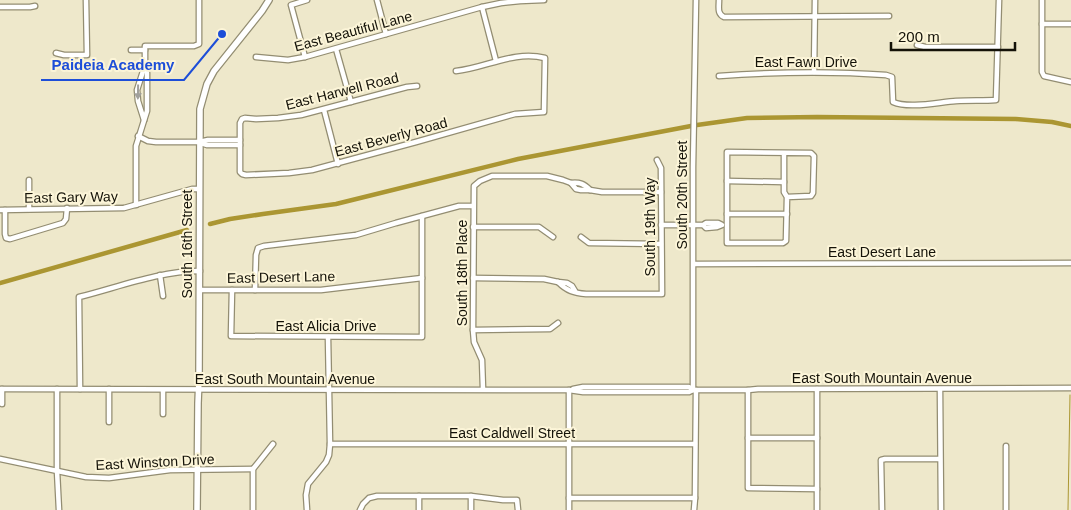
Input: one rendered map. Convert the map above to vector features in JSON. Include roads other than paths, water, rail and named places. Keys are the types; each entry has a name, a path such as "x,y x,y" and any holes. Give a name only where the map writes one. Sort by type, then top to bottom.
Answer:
{"main road":[{"name":"South 16th Street","path":"197,510 200,108 207,84 214,71 269,0"}],"street":[{"path":"0,8 32,7 30,0"},
{"path":"56,53 87,55 86,0"},
{"path":"131,50 194,46 199,44 199,0"},
{"path":"305,57 291,5 307,0"},
{"path":"376,0 386,34"},
{"name":"East Beautiful Lane","path":"256,57 288,60 305,57 482,7 520,0 544,0"},
{"name":"South 20th Street","path":"694,510 694,125 696,0"},
{"path":"719,0 719,12 724,17 889,16"},
{"path":"814,72 815,0"},
{"path":"917,45 925,47 998,47 999,0"},
{"path":"1042,0 1042,72 1044,76 1071,82"},
{"path":"456,71 496,61 482,7"},
{"path":"1042,24 1071,24"},
{"name":"East Fawn Drive","path":"719,76 765,72 851,72 886,75 892,77 893,102 898,104 996,100 998,47"},
{"path":"136,205 135,150 147,111 145,48"},
{"path":"336,49 352,102"},
{"name":"East Beverly Road","path":"240,142 240,172 242,174 289,173 338,164 515,114 544,112 545,58 524,56 496,61"},
{"path":"144,120 137,90 145,64"},
{"name":"East Harwell Road","path":"240,142 240,123 242,119 301,115 417,86"},
{"path":"324,110 338,164"},
{"path":"138,136 148,141 199,142 206,145 240,142"},
{"path":"784,153 784,192 787,214 786,241 783,243 727,243 724,225 727,214 727,152 811,153 814,156 814,193 811,196 786,197"},
{"name":"South 19th Way","path":"473,278 544,279 558,282 570,292 575,291 586,294 662,294 661,168 657,160"},
{"name":"South 18th Place","path":"483,390 482,360 474,342 472,330 474,186 492,176 548,176 571,183 581,190 661,192"},
{"path":"29,180 29,209"},
{"path":"727,181 784,182"},
{"name":"East Gary Way","path":"2,210 121,208 192,189 200,189"},
{"path":"255,290 258,248 356,235 459,206 473,206"},
{"path":"2,210 6,238 10,239 63,223 66,219 67,208"},
{"path":"727,214 787,214"},
{"path":"422,216 422,278"},
{"path":"661,226 703,225 706,228 724,225"},
{"path":"474,227 539,227 554,237"},
{"path":"581,237 589,243 661,244"},
{"name":"East Desert Lane","path":"694,264 1071,263"},
{"path":"80,389 79,298 160,275 200,271"},
{"path":"160,275 163,296"},
{"name":"East Desert Lane","path":"200,290 321,290 422,278"},
{"name":"East Alicia Drive","path":"232,290 231,336 422,337 422,278"},
{"path":"472,330 550,329 558,323"},
{"path":"307,510 306,495 308,484 326,462 329,455 328,337"},
{"name":"East South Mountain Avenue","path":"1,389 569,390 583,387 748,390 1071,388"},
{"path":"1,389 2,404"},
{"path":"57,389 59,510"},
{"path":"817,389 817,510"},
{"path":"940,389 941,510"},
{"path":"109,390 109,422"},
{"path":"163,390 163,414"},
{"path":"569,390 569,510"},
{"path":"748,390 748,488 817,489"},
{"path":"748,438 817,438"},
{"path":"253,510 253,469 273,444"},
{"name":"East Caldwell Street","path":"330,444 695,444"},
{"path":"1006,446 1006,510"},
{"name":"East Winston Drive","path":"0,459 86,477 109,478 170,470 253,469"},
{"path":"882,510 881,460 940,459"},
{"path":"360,510 369,498 377,496 471,496 517,500 518,510"},
{"path":"419,496 419,510"},
{"path":"471,496 471,510"},
{"path":"569,498 695,498"}],"waterway":[{"path":"697,125 747,118 817,117 1016,119 1052,122 1071,126"},
{"path":"210,224 230,219 336,204 518,159 691,126"},
{"path":"0,283 187,230"},
{"path":"1068,510 1070,395"}],"place":[{"name":"Paideia Academy","path":"222,34"}]}
